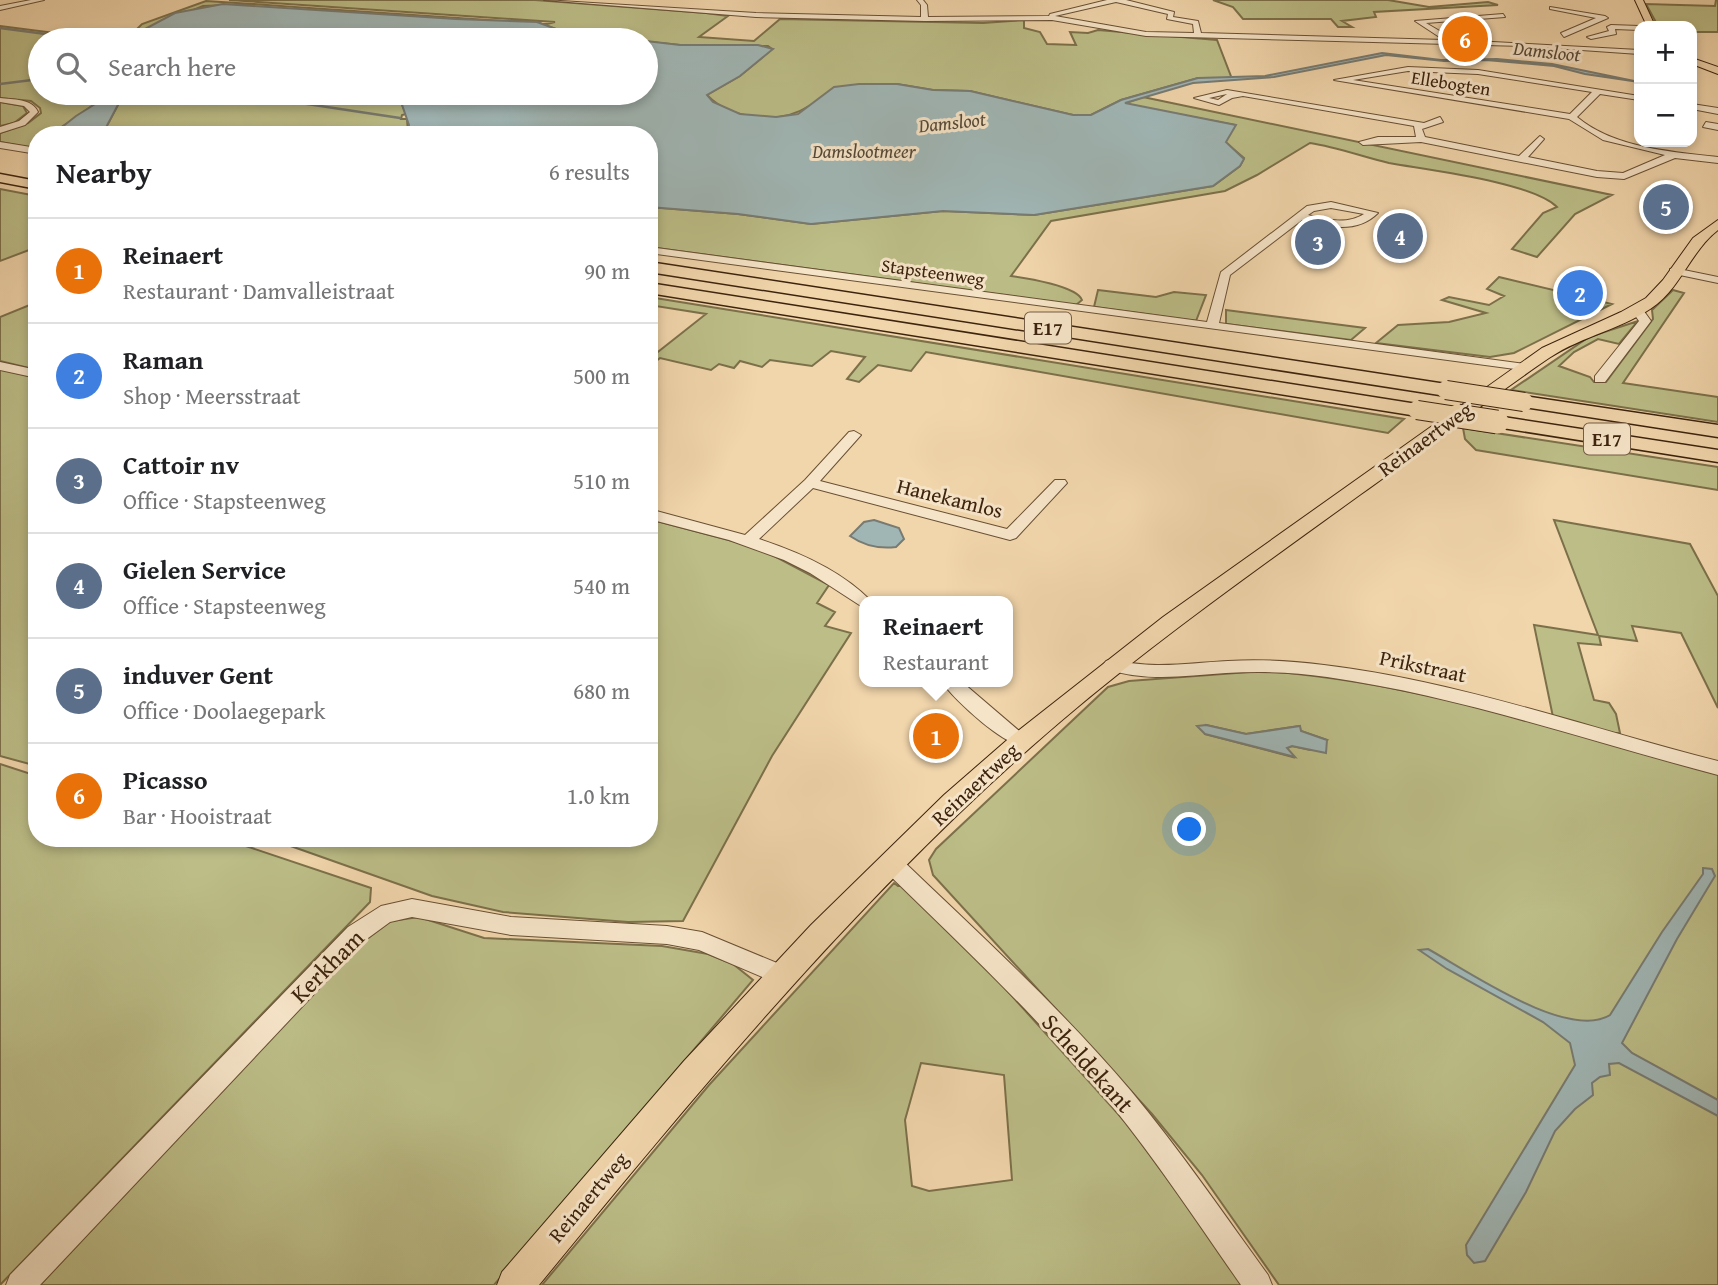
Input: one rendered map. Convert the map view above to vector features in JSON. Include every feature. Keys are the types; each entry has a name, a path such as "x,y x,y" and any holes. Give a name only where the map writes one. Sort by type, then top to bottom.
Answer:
{"highway":[{"path":"0,178 28,183"},
{"name":"E17","path":"658,268 1718,431"},
{"name":"E17","path":"658,289 1718,456"}],"main road":[{"path":"1639,0 1649,21"},
{"path":"1697,63 1718,71"},
{"name":"Reinaertweg","path":"515,1285 672,1097 781,975 891,863 1021,741 1112,665 1226,580 1517,373 1565,341 1637,310 1660,292 1692,246 1717,226"}],"street":[{"path":"0,8 41,0"},
{"path":"547,0 756,15 925,19 1039,18 1125,32 1634,52"},
{"path":"920,0 925,5 925,19"},
{"path":"1088,0 1101,4"},
{"path":"1039,18 1116,0 1196,16 1198,36"},
{"path":"1552,8 1634,22"},
{"path":"1453,43 1418,20 1503,16"},
{"path":"1564,34 1605,18"},
{"path":"1591,37 1613,32 1611,27 1634,27"},
{"name":"Ellebogten","path":"1572,117 1334,81 1408,69 1478,72 1634,97"},
{"path":"1598,91 1572,117 1582,127 1595,134 1672,156 1718,160"},
{"path":"1243,94 1230,96 1221,103 1198,98 1227,92 1243,94 1316,110 1388,119 1422,127 1440,120"},
{"path":"0,100 26,104 32,107 34,112 22,123 4,129"},
{"path":"1697,108 1718,111"},
{"name":"Ellebogten","path":"1559,117 1570,127 1586,134 1672,156"},
{"path":"1706,125 1718,127"},
{"path":"1422,127 1422,139"},
{"path":"1363,142 1382,138 1402,141 1422,139 1615,177 1624,176 1672,156"},
{"path":"1521,159 1540,139"},
{"path":"0,145 28,150"},
{"path":"1212,326 1225,274 1301,216 1319,206 1331,205 1373,213 1357,224 1348,225 1301,216"},
{"name":"Stapsteenweg","path":"658,251 1446,358 1515,364 1517,373 1446,358"},
{"path":"1674,271 1718,280"},
{"path":"1600,379 1645,321 1637,310"},
{"path":"0,366 28,372"},
{"path":"749,540 810,483 854,435"},
{"name":"Hanekamlos","path":"810,483 1010,535 1060,483"},
{"path":"658,516 749,540 824,573 859,599"},
{"name":"Prikstraat","path":"1112,665 1134,674 1252,666 1291,667 1354,675 1489,704 1718,768"},
{"path":"957,687 1005,731 1021,741"},
{"name":"Scheldekant","path":"891,863 1028,995 1121,1098 1156,1142 1258,1285"},
{"name":"Kerkham","path":"20,1285 356,934 376,918 397,908 412,908 512,926 667,935 702,942 781,975"}],"green space":[{"path":"229,0 535,0 706,13 728,16 699,37 754,41 780,19 983,23 1024,20 1024,28 1040,32 1047,44 1076,45 1070,32 1088,33 1098,30 1217,40 1232,79 1198,78 1121,100 1091,115 1073,115 970,91 933,90 897,84 809,106 784,116 756,117 729,110 707,95 740,76 772,49 768,46 680,45 658,43 658,28 552,28 541,24 555,22"},
{"path":"1213,0 1388,0 1429,7 1488,2 1498,5 1374,12 1376,17 1342,21 1352,27 1338,27 1331,19 1243,19 1233,7"},
{"path":"1718,0 1718,32 1697,32 1697,21 1655,21 1646,4 1715,6"},
{"path":"206,1 251,4 203,6 148,28 138,28 142,24"},
{"path":"279,6 493,20 456,19"},
{"path":"493,20 537,22 541,24"},
{"path":"0,26 28,30 28,101 0,98"},
{"path":"1143,97 1612,195 1575,214 1537,257 1512,249 1543,213 1557,207 1544,198 1503,184 1389,163 1310,143 1225,191 1051,221 1011,276 1050,283 1071,291 1082,300 1076,305 658,248 658,208 738,214 811,224 943,211 1034,215 1213,186 1240,166 1244,158 1225,142 1235,125 1123,104"},
{"path":"0,102 23,106 27,113 14,123 0,126"},
{"path":"36,105 93,105 64,126 28,126 28,147 0,142 0,133 28,123 41,113"},
{"path":"118,105 402,105 406,114 402,115 401,119 407,119 408,126 107,126"},
{"path":"0,189 28,194 28,250 0,261"},
{"path":"1499,277 1612,304 1514,353 1490,357 1376,343 1398,325 1449,322 1486,313 1442,300 1449,297 1489,305 1504,296 1487,289"},
{"path":"1098,290 1156,297 1174,292 1206,295 1196,321 1094,307"},
{"path":"1673,290 1684,293 1623,383 1718,397 1718,422 1511,390 1589,337 1638,321 1619,344 1598,339 1574,352 1559,366 1590,377 1594,382 1606,382 1653,319 1652,310"},
{"path":"658,298 1404,419 1388,433 926,352 911,371 878,365 859,382 847,379 865,357 831,351 812,366 770,360 762,367 740,361 734,368 719,364 711,370 658,360 658,352 706,314 658,306"},
{"path":"28,306 28,368 0,361 0,317"},
{"path":"1226,310 1365,328 1351,340 1226,324"},
{"path":"0,369 28,376 28,764 0,756"},
{"path":"1463,428 1718,467 1718,490 1476,450 1465,439"},
{"path":"1554,520 1690,544 1718,596 1718,708 1681,633 1632,626 1637,641 1599,636 1601,645 1578,643 1594,700 1609,703 1616,714 1620,733 1553,717 1534,625 1598,635"},
{"path":"658,521 759,548 829,585 817,603 835,612 825,626 851,633 772,756 683,921 628,922 503,912 432,896 293,847 658,847"},
{"path":"1263,671 1379,686 1493,711 1718,773 1718,1285 1279,1285 1202,1175 1152,1114 933,875 929,860 936,849 1108,687 1129,681","holes":["1206,725 1246,734 1299,726 1301,731 1327,740 1310,750 1292,746 1287,748 1293,757 1205,734"]},
{"path":"0,764 28,773 28,847 249,847 371,888 370,902 0,1285"},
{"path":"894,883 907,886 1003,986 1129,1126 1244,1285 542,1285 709,1085","holes":["921,1063 1004,1075 1012,1180 929,1191 912,1186 905,1120"]},
{"path":"419,917 484,938 662,946 708,954 733,964 753,980 494,1285 40,1285 360,944 391,921"}],"water":[{"path":"223,4 537,22 553,28 147,28 175,13"},
{"name":"Damslootmeer","path":"658,42 758,45 773,49 740,76 707,95 713,102 740,114 776,117 798,114 834,87 859,84 897,84 933,90 970,91 1073,115 1091,115 1121,100 1198,78 1265,76 1382,53 1441,60 1497,59 1552,64 1634,81 1585,74 1554,66 1486,60 1444,61 1386,55 1274,77 1193,83 1125,103 1236,125 1226,142 1244,159 1240,166 1213,186 1034,215 943,211 811,224 738,214 658,208 658,126 409,126 402,105 658,105"},
{"path":"94,105 118,105 107,126 63,126"},
{"path":"874,520 899,528 904,539 896,547 878,547 850,536 864,522"},
{"path":"1206,725 1246,734 1300,726 1301,731 1327,740 1326,753 1292,746 1287,748 1295,757 1205,734 1197,726"},
{"path":"1703,868 1712,869 1715,876 1677,939 1622,1043 1632,1053 1718,1100 1718,1116 1619,1063 1609,1064 1610,1075 1600,1077 1592,1083 1593,1095 1575,1109 1555,1131 1526,1192 1485,1261 1474,1263 1467,1255 1466,1245 1575,1065 1570,1043 1543,1022 1447,969 1419,950 1428,949 1518,1000 1569,1019 1592,1021 1610,1015 1662,932 1703,874"}],"waterway":[{"name":"Damsloot","path":"0,28 28,32"},
{"path":"0,84 28,80"},
{"name":"Damsloot","path":"314,105 400,118"}],"place":[{"name":"Picasso","path":"1465,39"},
{"name":"induver Gent","path":"1666,207"},
{"name":"Gielen Service","path":"1400,236"},
{"name":"Cattoir nv","path":"1318,242"},
{"name":"Raman","path":"1580,293"},
{"name":"Reinaert","path":"936,736"}]}
